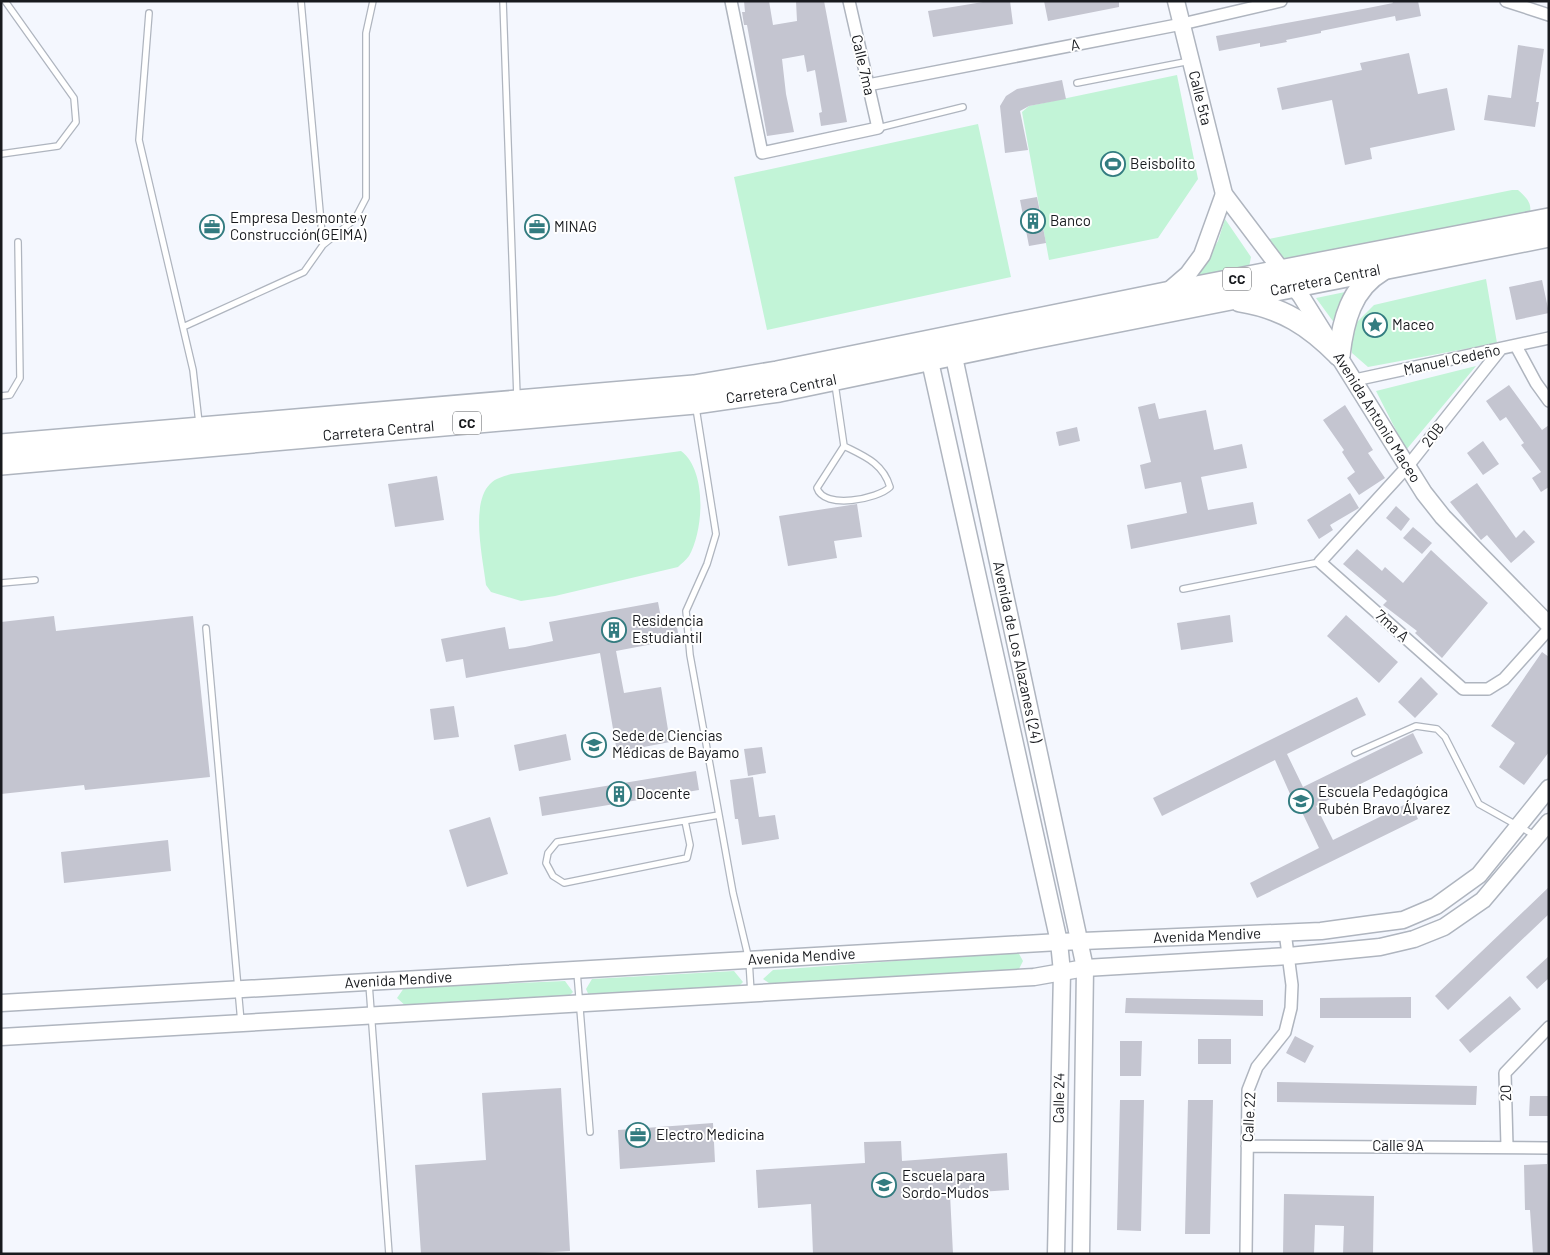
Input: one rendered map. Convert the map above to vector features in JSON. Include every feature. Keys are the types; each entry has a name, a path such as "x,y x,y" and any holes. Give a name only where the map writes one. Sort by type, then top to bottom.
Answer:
{"highway":[{"name":"Carretera Central","path":"952,346 1221,301 1288,278 1549,219"},
{"name":"Carretera Central","path":"694,394 777,372 952,346 1166,293 1386,268 1549,236"},
{"path":"1339,355 1342,327 1350,307 1364,284 1386,268"},
{"path":"1221,301 1241,301 1267,307 1293,317 1316,332 1339,355"},
{"name":"Carretera Central","path":"1,464 200,438 694,394 779,391 834,380 928,351"},
{"name":"Carretera Central","path":"1,445 200,438"}],"street":[{"path":"731,1 762,153 878,128"},
{"name":"Calle 7ma","path":"849,1 878,128"},
{"name":"Calle 5ta","path":"1176,1 1224,194"},
{"name":"A","path":"868,84 1182,24 1281,1"},
{"path":"1506,1 1549,15"},
{"path":"1166,293 1188,274 1202,255 1224,194"},
{"name":"Avenida Antonio Maceo","path":"1224,194 1288,278 1355,380 1407,467 1443,517 1549,625"},
{"name":"Manuel Cedeño","path":"1355,380 1549,338"},
{"name":"Avenida de Los Alazanes (24)","path":"952,346 1086,968"},
{"path":"1516,346 1549,401"},
{"name":"20B","path":"1320,562 1407,467 1500,350"},
{"name":"Avenida de Los Alazanes (24)","path":"928,351 1059,942"},
{"name":"7ma A","path":"1320,562 1463,689 1488,689 1504,679 1549,629"},
{"name":"Avenida Mendive","path":"1,1003 1059,942 1321,931 1403,920 1436,906 1479,875 1520,827 1549,788"},
{"name":"Avenida Mendive","path":"1,1037 1034,977 1086,968 1289,956 1380,947 1414,939 1444,927 1483,900 1549,822"},
{"name":"Calle 22","path":"1246,1254 1248,1090 1258,1067 1285,1032 1291,1008 1292,985 1286,932"},
{"name":"Calle 24","path":"1056,1254 1062,972 1059,942"},
{"name":"Calle 24","path":"1080,1254 1086,968"},
{"name":"20","path":"1507,1146 1505,1073 1549,1027"},
{"name":"Calle 9A","path":"1248,1146 1507,1146 1549,1148"}],"lane":[{"path":"1,154 58,146 76,122 74,98 6,1"},
{"path":"301,1 323,245"},
{"path":"183,327 304,272 323,245 355,219 366,198 366,33 372,1"},
{"path":"504,1 518,409"},
{"path":"149,13 139,140 193,370 200,438"},
{"path":"1077,84 1191,61"},
{"path":"878,128 963,107"},
{"path":"1,396 10,395 20,378 18,242"},
{"path":"834,380 844,446 817,488 819,494 825,499 837,501 883,494 890,487 887,477 875,462 844,446"},
{"path":"694,394 716,534 707,564 686,611 690,655 733,893 749,960 751,993"},
{"path":"1182,590 1320,562"},
{"path":"1,582 35,580"},
{"path":"206,628 241,1023"},
{"path":"1354,753 1416,726 1437,729 1446,737 1479,804 1538,837"},
{"path":"685,820 690,845 687,858 564,883 553,876 546,863 548,853 557,842 685,820 719,815"},
{"path":"577,970 590,1132"},
{"path":"369,982 389,1254"}],"green space":[{"name":"Beisbolito","path":"1177,75 1198,179 1158,238 1049,260 1022,112 1029,106"},
{"path":"978,124 1011,277 767,330 734,177"},
{"path":"1518,190 1529,202 1530,213 1528,218 1285,262 1275,251 1269,239"},
{"path":"1225,219 1251,257 1248,272 1190,284 1218,241"},
{"path":"1486,279 1497,343 1368,367 1352,353 1351,328 1374,305"},
{"path":"1350,291 1335,324 1316,298"},
{"path":"1476,366 1406,450 1376,391"},
{"path":"681,451 689,460 695,472 699,486 700,516 694,545 689,556 678,567 555,596 521,601 491,592 486,585 479,518 484,493 492,482 511,474"},
{"path":"1018,952 1023,961 1019,969 778,989 763,979 773,970"},
{"path":"734,971 743,982 735,990 591,1000 586,989 592,979"},
{"path":"565,981 573,992 565,1000 408,1008 397,998 404,988"}],"building":[{"path":"744,1 769,1 773,25 797,21 796,1 824,1 847,122 821,126 819,113 822,112 815,70 807,72 804,55 782,59 786,94 794,132 767,136 747,25 744,25 742,12 745,12"},
{"path":"989,1 1010,1 1013,24 933,37 928,11"},
{"path":"1044,1 1119,1 1119,7 1048,21"},
{"path":"1392,1 1418,1 1421,16 1396,21 1395,16 1321,31 1321,33 1286,40 1287,42 1260,47 1260,43 1219,51 1216,36 1393,3"},
{"path":"1518,45 1544,49 1536,102 1539,102 1535,127 1484,120 1488,95 1511,98"},
{"path":"1409,53 1418,94 1447,88 1455,130 1370,148 1372,159 1345,165 1332,100 1282,110 1277,88 1362,70 1360,63"},
{"path":"1062,80 1066,99 1029,106 1020,111 1028,150 1005,153 1000,106 1006,96 1017,89"},
{"name":"Banco","path":"1037,197 1046,243 1029,246 1020,200"},
{"path":"1542,280 1549,313 1516,320 1509,287"},
{"path":"1509,385 1542,430 1549,425 1549,487 1541,492 1532,478 1541,472 1521,445 1524,443 1506,417 1500,421 1486,401"},
{"path":"1155,403 1159,419 1206,410 1214,450 1242,444 1247,468 1201,477 1208,510 1253,502 1257,524 1131,549 1127,525 1187,513 1181,482 1145,489 1140,465 1151,462 1138,407"},
{"path":"1345,405 1373,450 1368,453 1385,478 1359,495 1347,478 1355,472 1342,452 1344,450 1323,420"},
{"path":"1077,427 1080,441 1059,446 1056,432"},
{"path":"1483,441 1499,464 1483,475 1467,453"},
{"path":"437,476 444,520 395,527 388,484"},
{"path":"1477,483 1516,538 1524,530 1535,542 1511,563 1487,535 1481,540 1450,502"},
{"path":"1350,493 1359,508 1330,525 1333,530 1319,539 1307,520"},
{"path":"857,504 862,537 834,541 837,558 788,566 779,516"},
{"path":"1396,506 1410,519 1401,531 1386,518"},
{"path":"1413,527 1432,543 1422,554 1403,538"},
{"path":"1357,549 1382,571 1385,567 1403,583 1431,550 1488,603 1442,658 1415,633 1417,631 1383,605 1387,601 1343,564"},
{"path":"658,602 662,623 676,621 679,639 616,651 624,693 661,687 670,742 617,752 600,653 466,678 463,659 446,662 441,639 505,627 509,649 525,647 553,641 549,622"},
{"path":"1230,615 1233,642 1181,650 1177,623"},
{"path":"1346,615 1398,662 1379,683 1327,636"},
{"path":"54,616 56,631 193,616 210,777 85,790 84,785 1,794 1,622"},
{"path":"1542,652 1549,657 1549,752 1524,785 1499,767 1515,743 1491,726"},
{"path":"1421,677 1438,694 1415,718 1398,702"},
{"path":"1357,697 1366,715 1287,754 1303,787 1413,733 1423,753 1316,806 1333,840 1410,802 1418,819 1257,898 1250,883 1319,848 1301,810 1298,812 1275,760 1162,816 1153,798"},
{"path":"454,706 459,737 434,740 430,709"},
{"path":"566,734 571,760 519,771 514,745"},
{"path":"762,747 766,773 748,776 744,749"},
{"name":"Docente","path":"696,771 699,790 542,816 539,797"},
{"path":"753,777 759,817 775,815 779,839 742,845 738,819 735,819 730,780"},
{"path":"490,817 508,874 467,887 449,830"},
{"path":"168,840 171,871 64,883 61,852"},
{"path":"1549,887 1549,914 1448,1010 1435,996"},
{"path":"1549,956 1549,978 1537,989 1526,977"},
{"path":"1510,996 1521,1009 1470,1053 1459,1040"},
{"path":"1411,997 1411,1018 1320,1018 1320,998"},
{"path":"1126,998 1263,1000 1263,1016 1125,1013"},
{"path":"1295,1036 1314,1046 1305,1063 1286,1053"},
{"path":"1198,1039 1231,1039 1231,1064 1198,1064"},
{"path":"1120,1041 1142,1041 1141,1076 1120,1076"},
{"path":"1277,1082 1477,1086 1476,1105 1277,1102"},
{"path":"561,1088 570,1251 518,1254 421,1254 415,1165 486,1160 482,1093"},
{"path":"1530,1096 1549,1096 1549,1116 1529,1116"},
{"path":"1120,1100 1144,1100 1141,1231 1117,1230"},
{"path":"1188,1100 1213,1100 1210,1234 1185,1234"},
{"path":"713,1123 715,1162 620,1169 618,1130"},
{"name":"Escuela para Sordo-Mudos","path":"901,1141 902,1161 1007,1153 1009,1190 950,1194 953,1254 813,1254 811,1204 758,1208 756,1170 865,1163 864,1142"},
{"path":"1547,1164 1549,1254 1533,1254 1530,1210 1525,1210 1524,1165"},
{"path":"1284,1194 1374,1196 1373,1254 1343,1254 1344,1226 1315,1225 1314,1254 1283,1254"}],"place":[{"name":"Beisbolito","path":"1113,164"},
{"name":"Banco","path":"1033,221"},
{"name":"Empresa Desmonte y Construcción(GElMA)","path":"212,227"},
{"name":"MINAG","path":"537,227"},
{"name":"Maceo","path":"1375,325"},
{"name":"Residencia Estudiantil","path":"614,630"},
{"name":"Sede de Ciencias Médicas de Bayamo","path":"594,745"},
{"name":"Docente","path":"619,794"},
{"name":"Escuela Pedagógica Rubén Bravo Álvarez","path":"1301,801"},
{"name":"Electro Medicina","path":"638,1135"},
{"name":"Escuela para Sordo-Mudos","path":"884,1185"}]}
